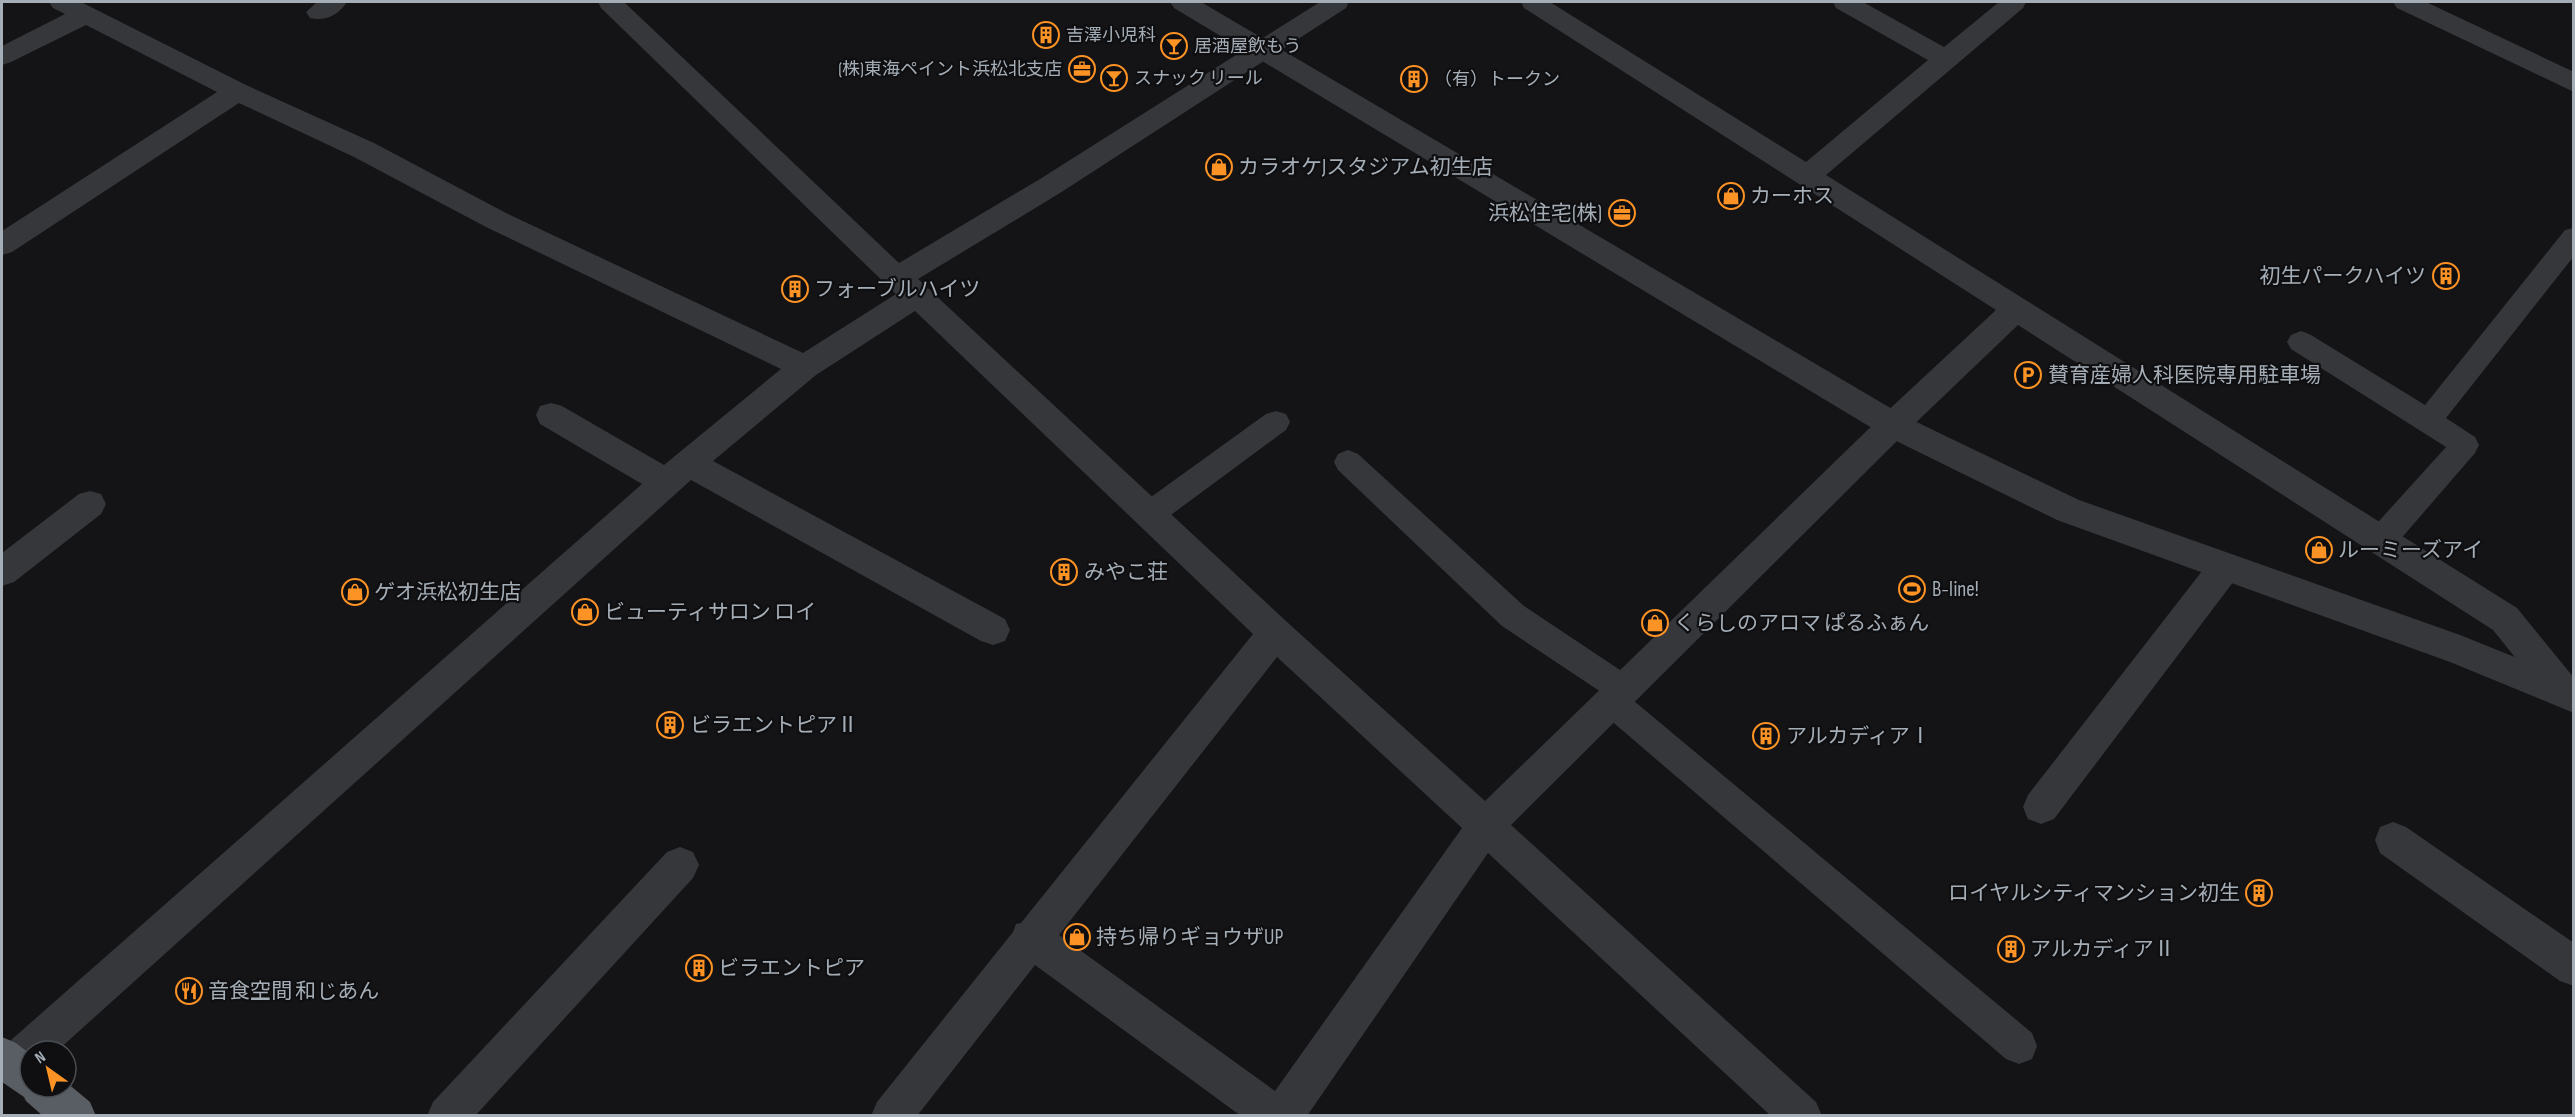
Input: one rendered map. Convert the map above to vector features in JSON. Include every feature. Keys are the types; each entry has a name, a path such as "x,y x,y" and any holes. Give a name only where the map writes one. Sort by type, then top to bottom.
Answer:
{"highway":[{"path":"55,1099 76,1116"}],"street":[{"path":"2,56 81,11 119,2"},
{"path":"610,2 1275,633 1802,1116"},
{"path":"1183,2 1893,425 2068,510 2460,650 2568,694"},
{"path":"57,1039 677,472 805,368 907,286 1050,186 1336,2"},
{"path":"1533,2 2505,619 2568,694"},
{"path":"1808,175 2014,2"},
{"path":"2406,2 2574,83"},
{"path":"1855,4 1945,59"},
{"path":"81,11 237,91 364,150 496,220 805,368"},
{"path":"2,245 237,91"},
{"path":"1282,1116 1486,825 1893,425 2018,308"},
{"path":"551,415 677,472 993,630"},
{"path":"2,572 90,504"},
{"path":"2041,807 2225,567"},
{"path":"891,1116 1030,938 1275,633"},
{"path":"2393,840 2574,968"},
{"path":"447,1116 680,865"},
{"path":"1030,938 1276,1116"}],"lane":[{"path":"2428,421 2574,237"},
{"path":"2301,342 2465,445 2381,540"},
{"path":"1150,514 1276,422"},
{"path":"1348,462 1513,616 1618,696 2019,1047"}],"place":[{"name":"吉澤小児科","path":"1046,35"},
{"name":"居酒屋飲もう","path":"1174,46"},
{"name":"(株)東海ペイント浜松北支店","path":"1082,69"},
{"name":"スナック リール","path":"1114,78"},
{"name":"（有）トークン","path":"1414,79"},
{"name":"カラオケJスタジアム初生店","path":"1219,167"},
{"name":"カーホス","path":"1731,196"},
{"name":"浜松住宅(株)","path":"1622,213"},
{"name":"初生パークハイツ","path":"2446,276"},
{"name":"フォーブルハイツ","path":"795,289"},
{"name":"賛育産婦人科医院専用駐車場","path":"2028,375"},
{"name":"ルーミーズアイ","path":"2319,550"},
{"name":"みやこ荘","path":"1064,572"},
{"name":"B-line!","path":"1912,589"},
{"name":"ゲオ浜松初生店","path":"355,592"},
{"name":"ビューティサロン ロイ","path":"585,612"},
{"name":"くらしのアロマ ぱるふぁん","path":"1655,623"},
{"name":"ビラエントピアⅡ","path":"670,725"},
{"name":"アルカディアⅠ","path":"1766,736"},
{"name":"ロイヤルシティマンション初生","path":"2259,893"},
{"name":"持ち帰りギョウザUP","path":"1077,937"},
{"name":"アルカディアⅡ","path":"2011,949"},
{"name":"ビラエントピア","path":"699,968"},
{"name":"音食空間 和じあん","path":"189,991"}]}
